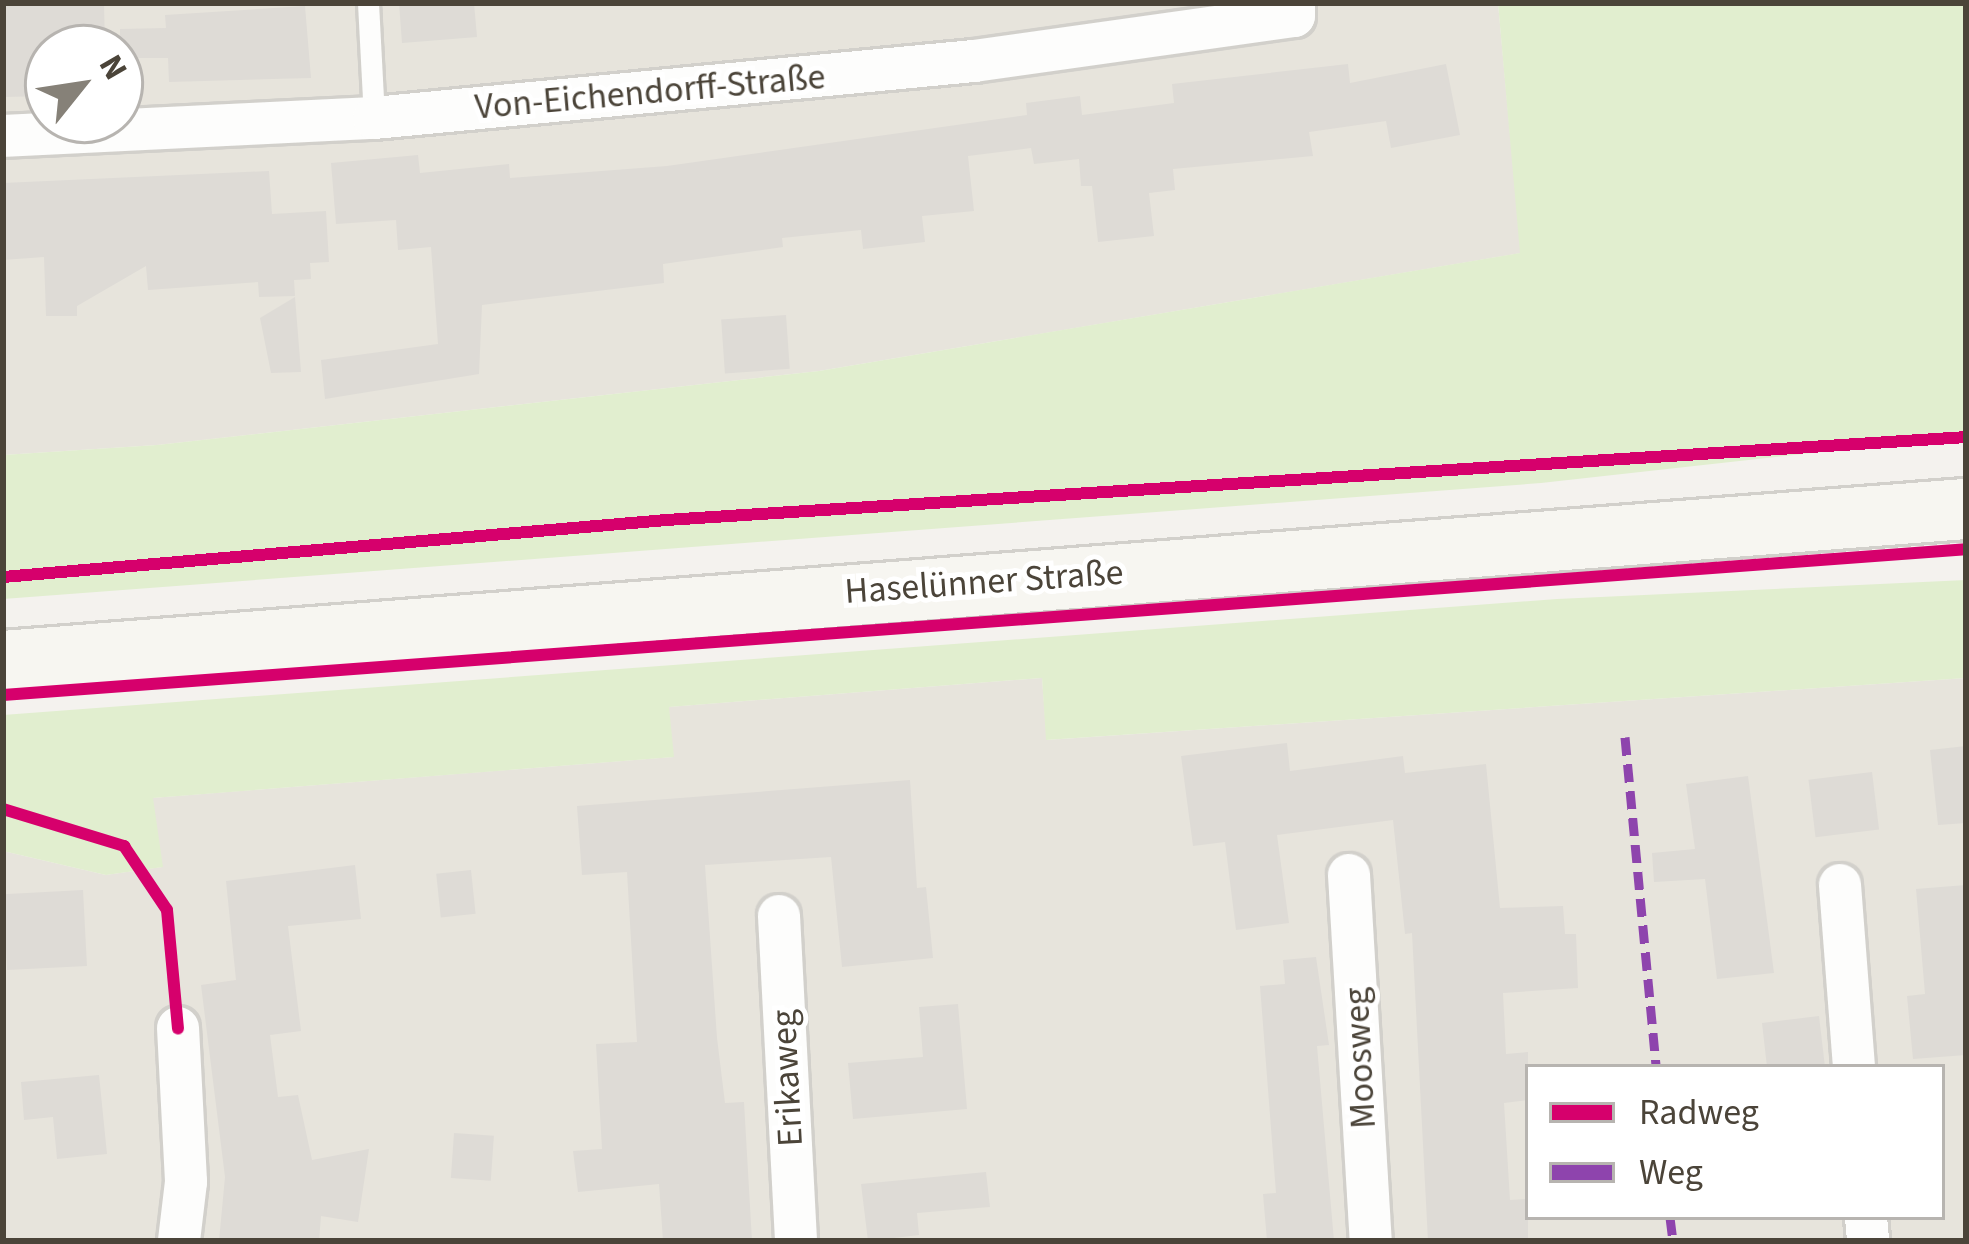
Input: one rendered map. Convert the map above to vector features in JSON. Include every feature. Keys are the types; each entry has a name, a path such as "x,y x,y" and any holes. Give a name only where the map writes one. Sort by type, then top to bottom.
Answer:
{"street":[{"name":"Von-Eichendorff-Straße","path":"3,136 374,118 974,61 1294,9"},
{"name":"Haselünner Straße","path":"3,662 1966,509"},
{"name":"Moosweg","path":"1349,875 1371,1241"},
{"path":"1840,885 1855,1064"},
{"name":"Erikaweg","path":"779,916 796,1241"},
{"path":"178,1028 186,1182 179,1241"}],"lane":[{"path":"368,3 374,118"}],"shaded area":[{"path":"3,3 1498,3 1521,253 819,371 157,445 3,455"},
{"path":"1042,678 1047,740 1966,678 1966,1241 3,1241 3,851 106,875 162,867 152,798 673,757 668,707"}],"green space":[{"path":"1498,3 1966,3 1966,436 1541,483 3,599 3,455 157,445 819,371 1520,253"},
{"path":"1966,580 1966,678 1046,740 1042,678 669,707 674,757 153,798 163,867 106,875 3,851 3,715 1557,599"}],"building":[{"path":"5,3 104,3 104,24 24,24 24,97 3,97"},
{"path":"399,3 474,3 477,37 402,43"},
{"path":"305,6 311,78 169,82 168,58 144,58 144,28 166,28 165,15"},
{"path":"1348,64 1350,83 1446,64 1460,135 1391,148 1386,121 1309,132 1313,156 1173,169 1175,190 1149,193 1154,236 1098,242 1092,186 1081,186 1079,159 1034,164 1031,148 968,156 974,211 922,216 925,242 863,249 861,230 782,238 783,247 663,264 664,283 482,305 479,374 325,399 321,360 438,344 431,247 398,250 396,220 336,224 331,163 418,155 420,173 509,164 510,178 667,166 1027,115 1026,103 1080,96 1082,115 1174,103 1172,84"},
{"path":"269,171 272,214 326,211 329,262 310,263 311,279 294,280 295,296 259,297 258,282 148,290 146,266 77,306 77,316 46,316 44,257 3,260 3,183"},
{"path":"295,297 301,372 271,373 260,318"},
{"path":"786,315 790,369 725,373 721,320"},
{"path":"1287,743 1290,771 1403,756 1405,773 1486,764 1500,908 1563,906 1565,934 1576,934 1578,988 1503,993 1506,1054 1528,1052 1525,1100 1504,1103 1510,1200 1525,1199 1528,1241 1428,1241 1412,933 1405,934 1393,820 1277,835 1289,923 1236,930 1225,842 1193,846 1181,756"},
{"path":"1966,746 1966,823 1938,825 1930,750"},
{"path":"1872,772 1879,830 1816,837 1808,780"},
{"path":"1748,776 1774,973 1717,979 1705,879 1654,882 1652,853 1695,849 1686,784"},
{"path":"910,780 917,888 926,887 933,958 842,967 831,857 705,865 725,1103 744,1102 752,1241 663,1241 659,1184 578,1192 573,1151 602,1149 596,1044 637,1042 627,872 582,875 577,806"},
{"path":"355,865 361,919 288,926 301,1031 270,1035 278,1097 298,1095 312,1160 369,1149 358,1222 321,1216 319,1241 219,1241 225,1177 201,985 236,980 226,881"},
{"path":"471,870 476,914 441,917 436,874"},
{"path":"1966,885 1966,1055 1913,1059 1907,996 1925,994 1916,889"},
{"path":"83,890 87,966 7,970 3,894"},
{"path":"1316,957 1329,1045 1317,1046 1334,1241 1267,1241 1263,1194 1276,1193 1260,986 1285,984 1283,960"},
{"path":"958,1004 967,1109 853,1119 848,1063 923,1057 919,1007"},
{"path":"1819,1016 1825,1064 1767,1064 1762,1023"},
{"path":"99,1075 107,1154 57,1159 53,1117 24,1120 21,1082"},
{"path":"454,1133 494,1136 491,1181 451,1178"},
{"path":"986,1172 990,1207 917,1213 919,1235 868,1241 861,1184"}],"marked path":[{"path":"1625,737 1656,1064"},
{"path":"1670,1220 1673,1241"}],"cycle path":[{"path":"3,577 666,520 1966,437"},
{"path":"3,695 1966,549"},
{"path":"3,809 124,846 167,910 178,1028"}]}
